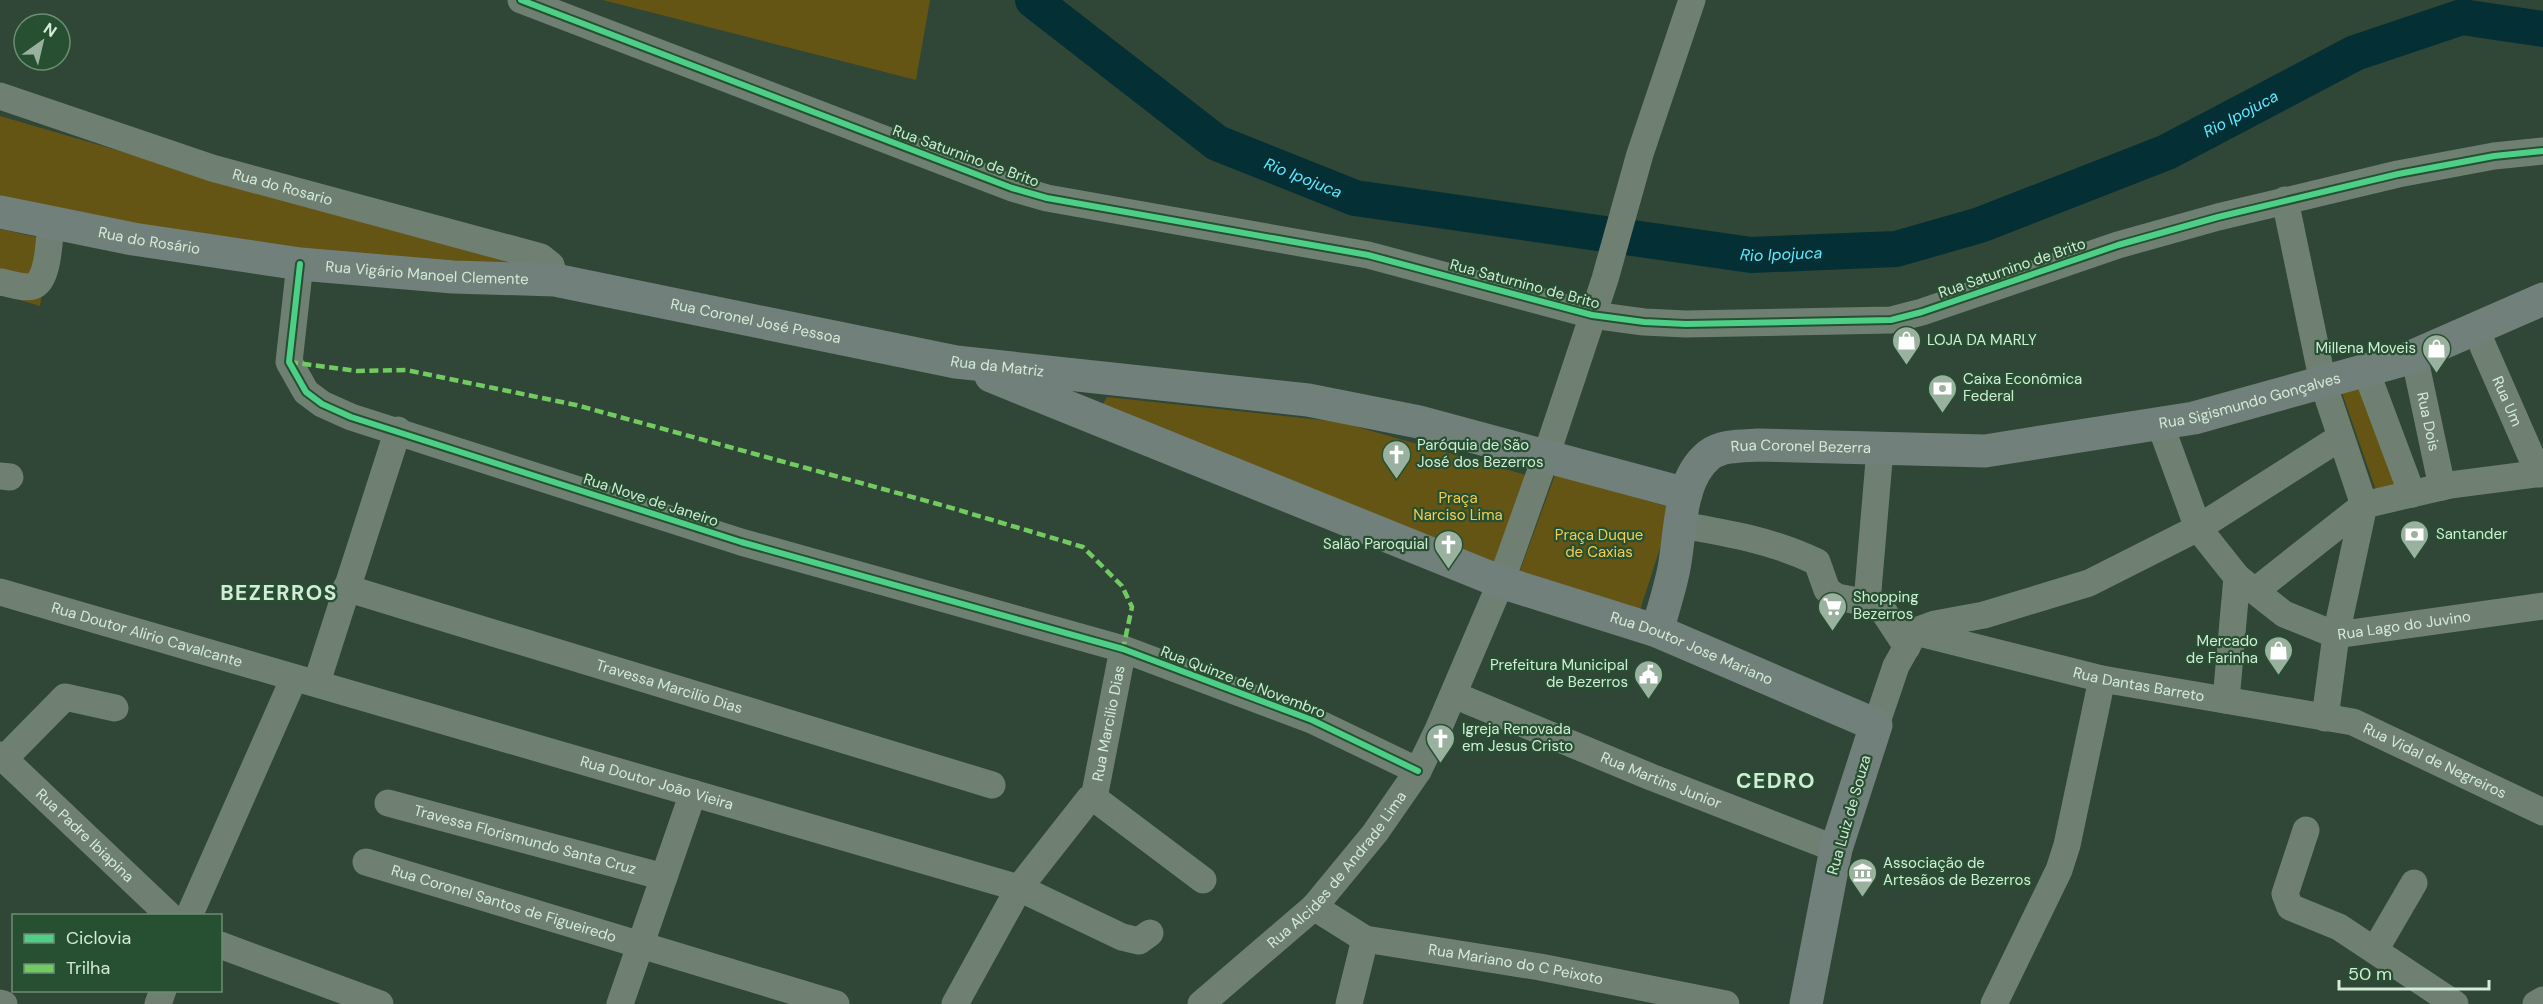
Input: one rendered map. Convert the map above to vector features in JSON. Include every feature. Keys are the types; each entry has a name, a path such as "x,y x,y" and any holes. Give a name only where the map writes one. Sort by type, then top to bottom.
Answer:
{"main road":[{"name":"Rua do Rosário","path":"0,212 51,224 300,264"},
{"name":"Rua Vigário Manoel Clemente","path":"300,264 453,277 555,280"},
{"name":"Rua Coronel José Pessoa","path":"555,280 956,362"},
{"name":"Rua Sigismundo Gonçalves","path":"1942,450 1985,451 2194,418 2324,383 2414,355 2543,299"},
{"name":"Rua da Matriz","path":"956,362 1308,400 1419,422 1546,456"},
{"name":"Rua da Matriz","path":"956,362 1501,582"},
{"name":"Rua Coronel Bezerra","path":"1684,510 1694,473 1710,454 1730,447 1758,445 1942,450"},
{"path":"1546,456 1684,510 1674,570 1658,631"},
{"name":"Rua Doutor Jose Mariano","path":"1501,582 1658,631 1876,725"},
{"name":"Rua Luiz de Souza","path":"1806,1004 1836,849 1876,725"}],"street":[{"name":"Rua Saturnino de Brito","path":"521,0 1012,188 1047,198 1368,255 1592,315 1644,322 1686,324 1892,320 2118,245 2285,200 2398,174 2494,156 2543,151"},
{"path":"1501,582 1605,279 1640,154 1692,0"},
{"name":"Rua do Rosario","path":"0,96 212,168 541,257 551,265 555,280"},
{"path":"2285,200 2324,383 2364,505 2336,635 2325,717"},
{"path":"0,282 25,286 34,286 40,282 46,270 51,224"},
{"name":"Rua Nove de Janeiro","path":"300,264 289,362 306,392 322,405 351,417 398,430 741,542 1124,649"},
{"name":"Rua Um","path":"2475,328 2541,474"},
{"name":"Rua Dois","path":"2414,355 2442,487"},
{"path":"2366,370 2412,494"},
{"name":"Rua Lago do Juvino","path":"2160,424 2198,528 2246,584 2284,614 2336,635 2543,606"},
{"path":"189,914 306,680 346,588 398,430"},
{"path":"1684,510 1739,535 1791,549 1817,562 1827,590 1837,597 1867,602 1882,609 1911,639 1935,624 1984,615 2089,583 2198,528 2341,437"},
{"path":"1867,602 1880,449"},
{"path":"2226,700 2246,584 2364,505 2442,487 2541,474"},
{"name":"Rua Alcides de Andrade Lima","path":"1201,1004 1314,907 1375,833 1418,771 1454,695 1501,582"},
{"name":"Travessa Marcilio Dias","path":"346,588 992,785"},
{"name":"Rua Doutor Alirio Cavalcante","path":"0,592 306,680"},
{"name":"Rua Dantas Barreto","path":"1911,639 2102,679 2325,717"},
{"name":"Rua Luiz de Souza","path":"1876,725 1896,666 1911,639"},
{"name":"Rua Quinze de Novembro","path":"1124,649 1312,720 1418,771"},
{"name":"Rua Marcilio Dias","path":"1124,649 1085,806 1203,880"},
{"path":"1996,1004 2059,870 2067,845 2102,679"},
{"name":"Rua Doutor João Vieira","path":"306,680 1019,888 1122,937 1139,941 1150,933"},
{"name":"Rua Martins Junior","path":"1454,695 1651,777 1836,849"},
{"path":"2,757 65,697 115,708"},
{"name":"Rua Vidal de Negreiros","path":"2325,717 2353,722 2543,812"},
{"name":"Rua Padre Ibiapina","path":"2,757 169,914"},
{"path":"620,1004 693,793"},
{"name":"Travessa Florismundo Santa Cruz","path":"388,803 664,877"},
{"path":"955,1004 1019,888 1085,806"},
{"path":"2306,830 2285,894 2287,903 2295,912 2339,927 2452,1004"},
{"name":"Rua Coronel Santos de Figueiredo","path":"366,862 836,1004"},
{"path":"2375,950 2414,883"},
{"name":"Rua Mariano do C Peixoto","path":"1314,907 1365,939 1540,967 1726,1004"},
{"path":"1349,1004 1365,939"},
{"path":"222,946 380,1004"},
{"path":"2536,1004 2543,1000"},
{"path":"0,1003 4,1004"}],"green space":[{"path":"603,0 930,0 916,80"},
{"path":"0,116 274,196 536,264 367,270 0,204"},
{"path":"0,229 50,240 40,306 0,294"},
{"path":"2364,382 2405,491 2379,499 2340,387"},
{"name":"Praça Narciso Lima","path":"1107,397 1340,422 1526,475 1500,560 1490,567 1103,404"},
{"name":"Praça Duque de Caxias","path":"1555,475 1673,508 1640,610 1517,579"}],"waterway":[{"name":"Rio Ipojuca","path":"1033,0 1217,143 1355,198 1751,255 1896,249 1980,225 2167,152 2355,53 2462,17 2543,29"}],"marked path":[{"path":"289,362 357,371 406,370 576,405 945,506 1083,547 1122,586 1132,607 1123,649"}],"cycle path":[{"path":"521,0 1012,188 1047,198 1368,255 1592,315 1644,322 1686,324 1891,320 1922,312 2118,245 2218,217 2398,174 2494,156 2543,151"},
{"path":"300,264 289,362 306,392 322,404 351,417 741,542 1123,649 1312,720 1418,771"}],"place":[{"name":"LOJA DA MARLY","path":"1906,366"},
{"name":"Millena Moveis","path":"2437,374"},
{"name":"Caixa Econômica Federal","path":"1942,414"},
{"name":"Paróquia de São José dos Bezerros","path":"1396,480"},
{"name":"Santander","path":"2415,560"},
{"name":"Salão Paroquial","path":"1449,570"},
{"name":"Shopping Bezerros","path":"1832,632"},
{"name":"Mercado de Farinha","path":"2279,676"},
{"name":"Prefeitura Municipal de Bezerros","path":"1649,700"},
{"name":"Igreja Renovada em Jesus Cristo","path":"1441,764"},
{"name":"Associação de Artesãos de Bezerros","path":"1862,898"}],"district":[{"name":"BEZERROS","path":"279,593"},
{"name":"CEDRO","path":"1776,781"}]}
